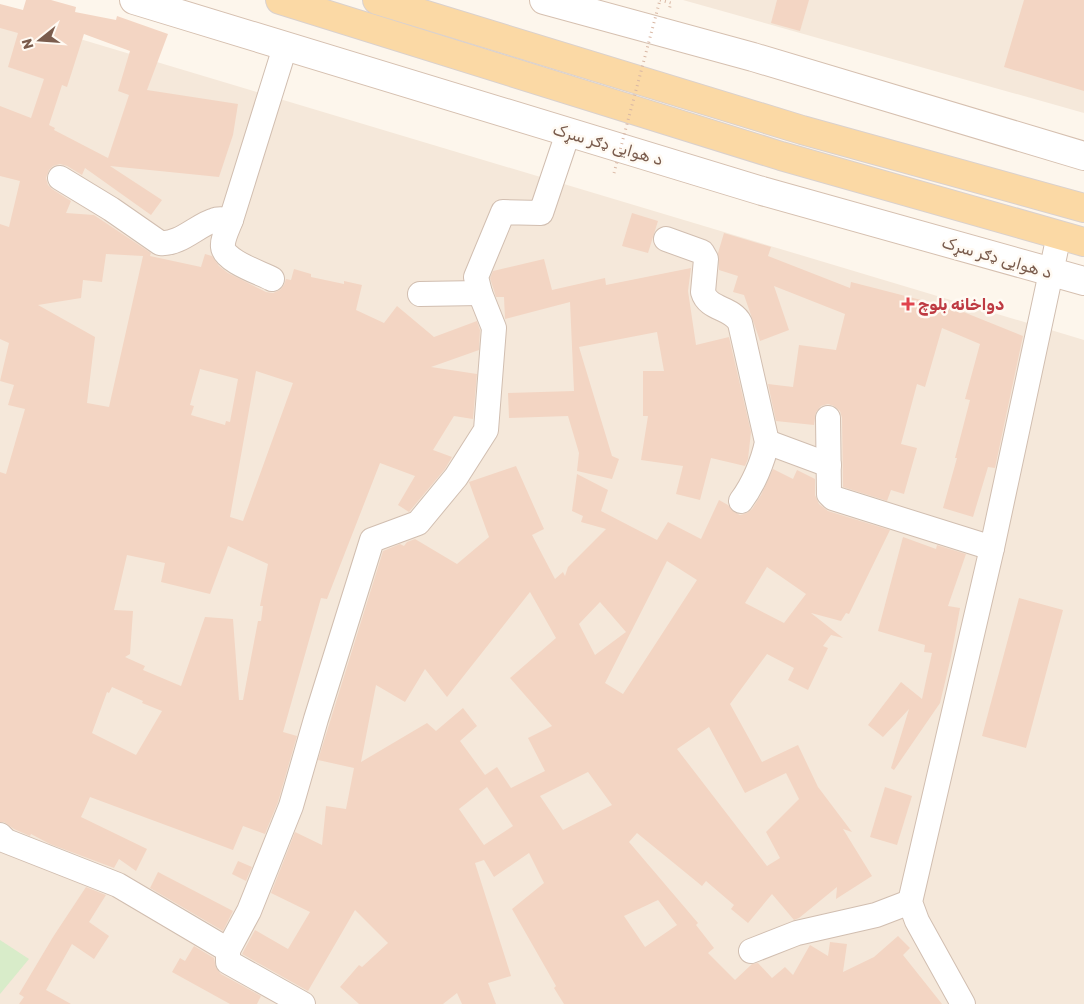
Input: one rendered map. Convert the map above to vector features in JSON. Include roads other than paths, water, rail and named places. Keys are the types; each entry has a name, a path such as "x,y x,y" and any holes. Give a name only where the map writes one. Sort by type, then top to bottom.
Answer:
{"main road":[{"name":"د هوایی ډګر سړک","path":"134,0 762,191 1084,281"},
{"path":"280,0 782,156 1071,239"},
{"path":"377,0 802,130 1084,208"},
{"path":"544,0 753,57 1084,156"}],"street":[{"path":"272,279 233,260 225,253 223,246 285,47"},
{"path":"303,1004 228,962 228,950 253,902 291,806 316,718 372,540 418,523 456,477 486,430 494,328 480,293 476,276 503,212 541,213 568,133"},
{"path":"60,178 111,209 160,243 179,238 216,219 230,220"},
{"path":"666,239 702,252 706,259 704,297 708,302 737,318 740,323 767,442 765,453 747,493 740,501"},
{"path":"963,1004 917,921 910,902 992,548 1050,272 1071,239"},
{"path":"420,294 480,293"},
{"path":"828,418 829,494 833,498 992,548"},
{"path":"767,442 829,465"},
{"path":"0,835 6,841 118,885 228,950"},
{"path":"751,951 797,933 876,915 910,902"}],"place":[{"name":"دواخانه بلوچ","path":"908,304"}]}
